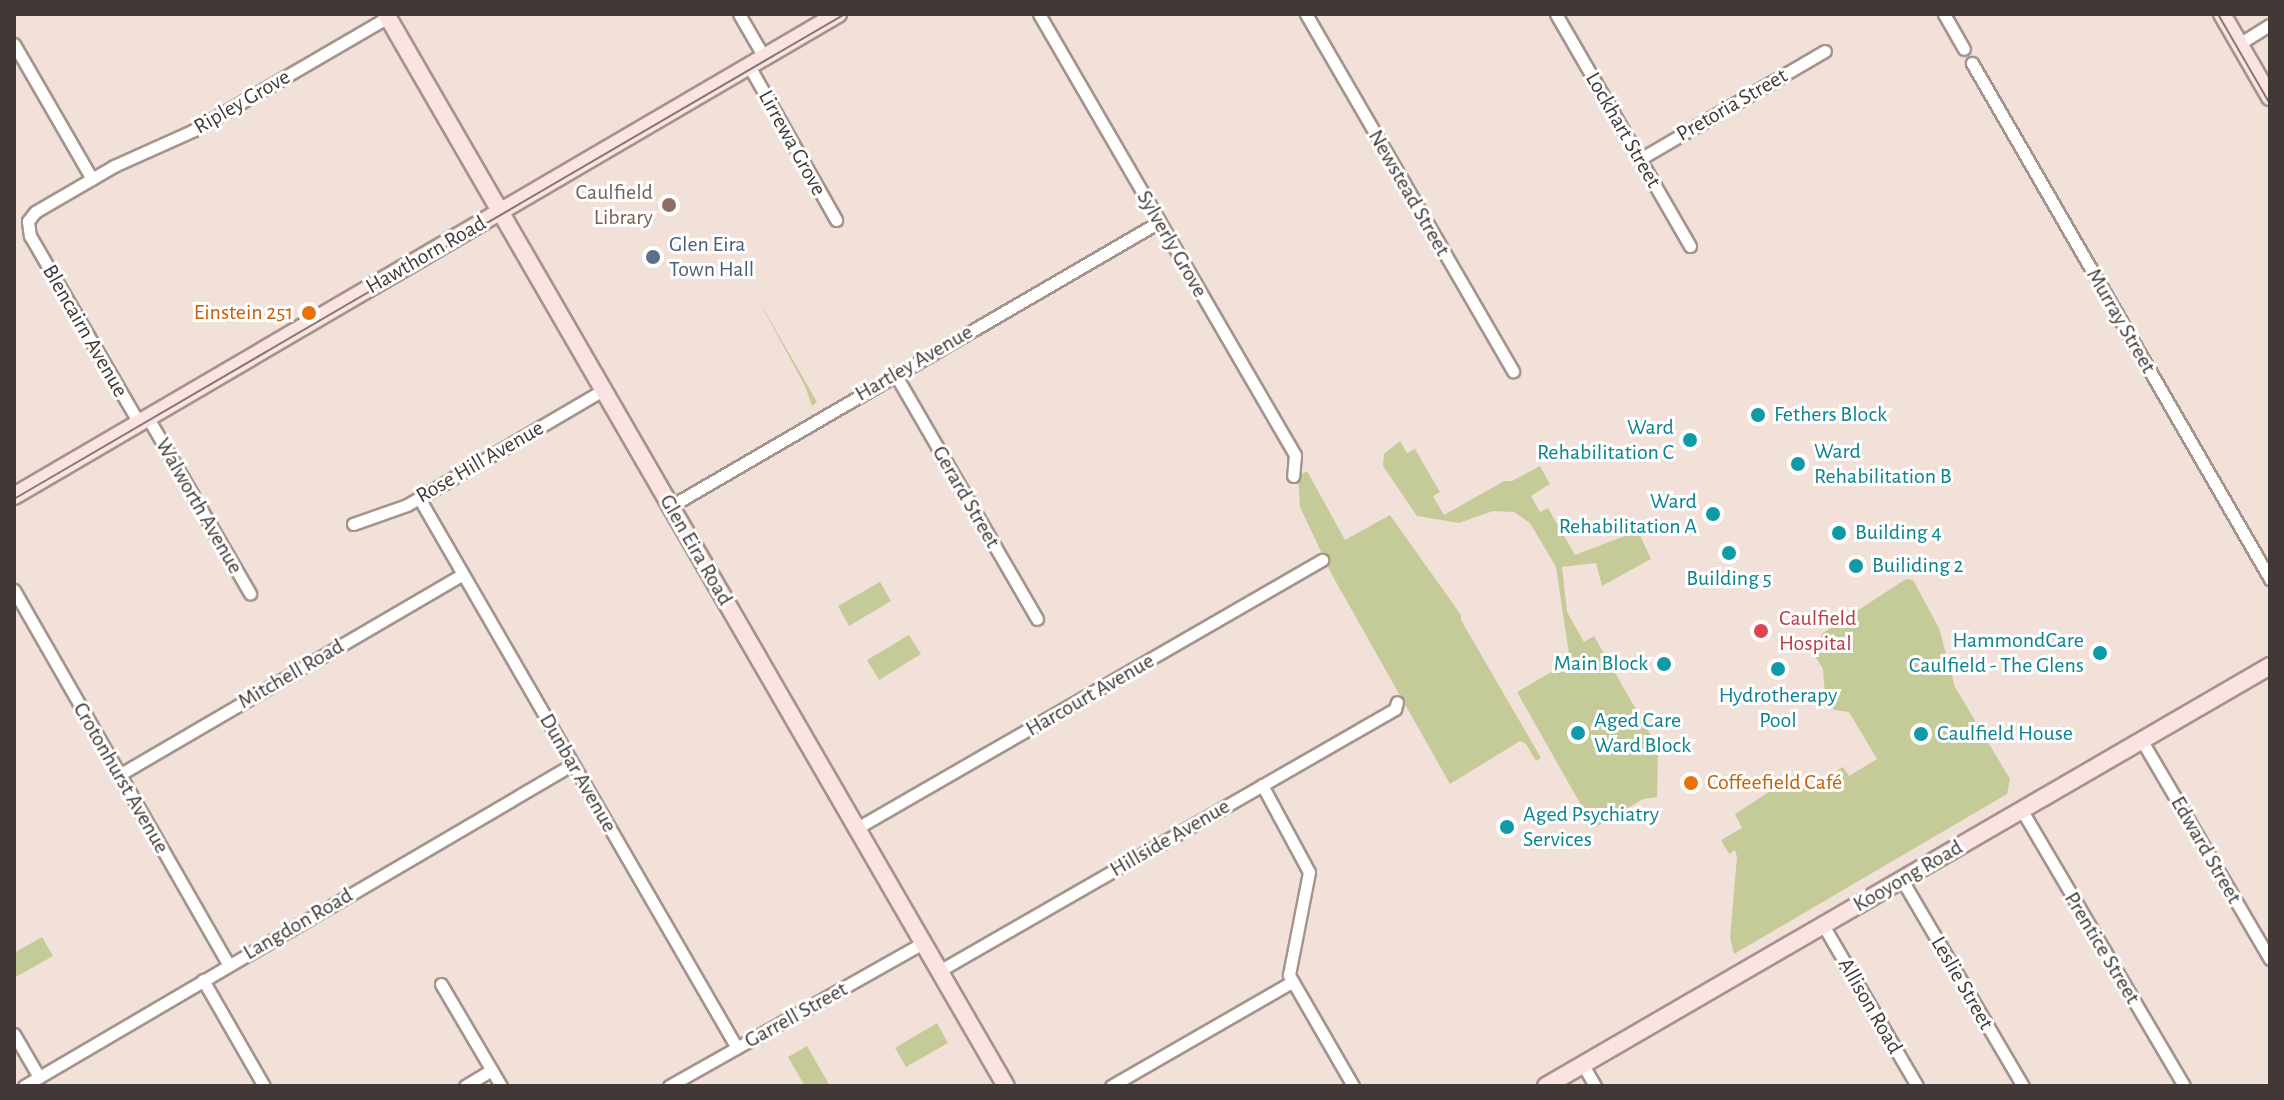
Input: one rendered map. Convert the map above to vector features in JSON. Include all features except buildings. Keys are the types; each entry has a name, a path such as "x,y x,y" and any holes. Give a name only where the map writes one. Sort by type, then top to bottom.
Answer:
{"main road":[{"name":"Hawthorn Road","path":"14,496 838,14"},
{"path":"2222,14 2270,97"},
{"name":"Glen Eira Road","path":"387,16 1006,1086"},
{"name":"Kooyong Road","path":"1546,1086 2270,666"}],"street":[{"name":"Lirrewa Grove","path":"739,14 757,62 836,220"},
{"name":"Sylverly Grove","path":"1039,14 1295,455 1293,476"},
{"name":"Newstead Street","path":"1306,14 1513,371"},
{"name":"Lockhart Street","path":"1556,14 1690,246"},
{"path":"1944,14 1964,49"},
{"name":"Ripley Grove","path":"92,179 194,130 387,16"},
{"path":"2239,44 2270,25"},
{"path":"14,44 92,179"},
{"name":"Pretoria Street","path":"1640,159 1825,51"},
{"name":"Murray Street","path":"1972,63 2270,579"},
{"name":"Blencairn Avenue","path":"92,179 35,212 28,221 28,231 143,420"},
{"name":"Hartley Avenue","path":"671,506 1159,222"},
{"name":"Gerard Street","path":"895,374 1037,619"},
{"name":"Rose Hill Avenue","path":"353,524 419,498 603,390"},
{"name":"Walworth Avenue","path":"143,420 250,593"},
{"name":"Dunbar Avenue","path":"419,498 737,1048"},
{"name":"Harcourt Avenue","path":"857,828 1322,560"},
{"name":"Mitchell Road","path":"119,775 463,574"},
{"name":"Crotonhurst Avenue","path":"14,590 229,965"},
{"name":"Hillside Avenue","path":"939,971 1395,709 1397,702"},
{"name":"Edward Street","path":"2142,741 2270,959"},
{"name":"Langdon Road","path":"24,1086 573,764"},
{"path":"1262,785 1309,872 1288,969 1292,982 1353,1086"},
{"name":"Prentice Street","path":"2021,809 2184,1086"},
{"name":"Leslie Street","path":"1902,880 2023,1086"},
{"name":"Allison Road","path":"1823,925 1917,1086"},
{"name":"Garrell Street","path":"669,1086 923,943"},
{"path":"203,980 264,1086"},
{"path":"1111,1086 1292,982"},
{"path":"441,984 501,1086"},
{"path":"14,1034 39,1077"},
{"path":"1583,1065 1595,1086"},
{"path":"465,1086 492,1070"}],"green space":[{"path":"755,294 817,402 812,406 805,386"},
{"path":"1400,441 1407,453 1415,449 1440,492 1433,496 1444,515 1504,481 1512,481 1540,466 1550,484 1531,496 1540,512 1548,508 1575,555 1638,531 1651,559 1602,586 1596,563 1562,567 1567,612 1584,642 1594,636 1658,748 1657,797 1643,799 1594,828 1517,692 1570,661 1556,567 1530,523 1514,512 1493,511 1459,523 1417,516 1383,466 1384,454"},
{"path":"1307,471 1345,540 1390,515 1461,615 1461,620 1541,758 1536,761 1526,744 1520,741 1450,784 1332,575 1300,507 1298,477"},
{"path":"1906,579 1913,580 1939,628 1955,687 2010,779 2007,794 1734,954 1730,938 1737,857 1735,850 1729,854 1721,840 1742,828 1735,814 1795,775 1805,790 1843,767 1849,776 1877,759 1849,712 1834,710 1825,694 1823,669 1812,651 1823,633"},
{"path":"880,582 891,601 849,626 838,606"},
{"path":"909,635 921,654 879,680 867,660"},
{"path":"42,937 53,956 14,978 14,953"},
{"path":"937,1023 948,1043 906,1067 895,1048"},
{"path":"807,1046 830,1086 805,1086 788,1057"}],"tram line":[{"path":"14,499 845,14"},
{"path":"2218,14 2270,104"}],"place":[{"name":"Caulfield Library","path":"669,205"},
{"name":"Glen Eira Town Hall","path":"653,257"},
{"name":"Einstein 251","path":"309,313"},
{"name":"Fethers Block","path":"1758,415"},
{"name":"Ward Rehabilitation C","path":"1690,440"},
{"name":"Ward Rehabilitation B","path":"1798,464"},
{"name":"Ward Rehabilitation A","path":"1713,514"},
{"name":"Building 4","path":"1839,533"},
{"name":"Building 5","path":"1729,553"},
{"name":"Builiding 2","path":"1856,566"},
{"name":"Caulfield Hospital","path":"1761,631"},
{"name":"HammondCare Caulfield - The Glens","path":"2100,653"},
{"name":"Main Block","path":"1664,664"},
{"name":"Hydrotherapy Pool","path":"1778,669"},
{"name":"Aged Care Ward Block","path":"1578,733"},
{"name":"Caulfield House","path":"1921,734"},
{"name":"Coffeefield Café","path":"1691,783"},
{"name":"Aged Psychiatry Services","path":"1507,827"}]}
